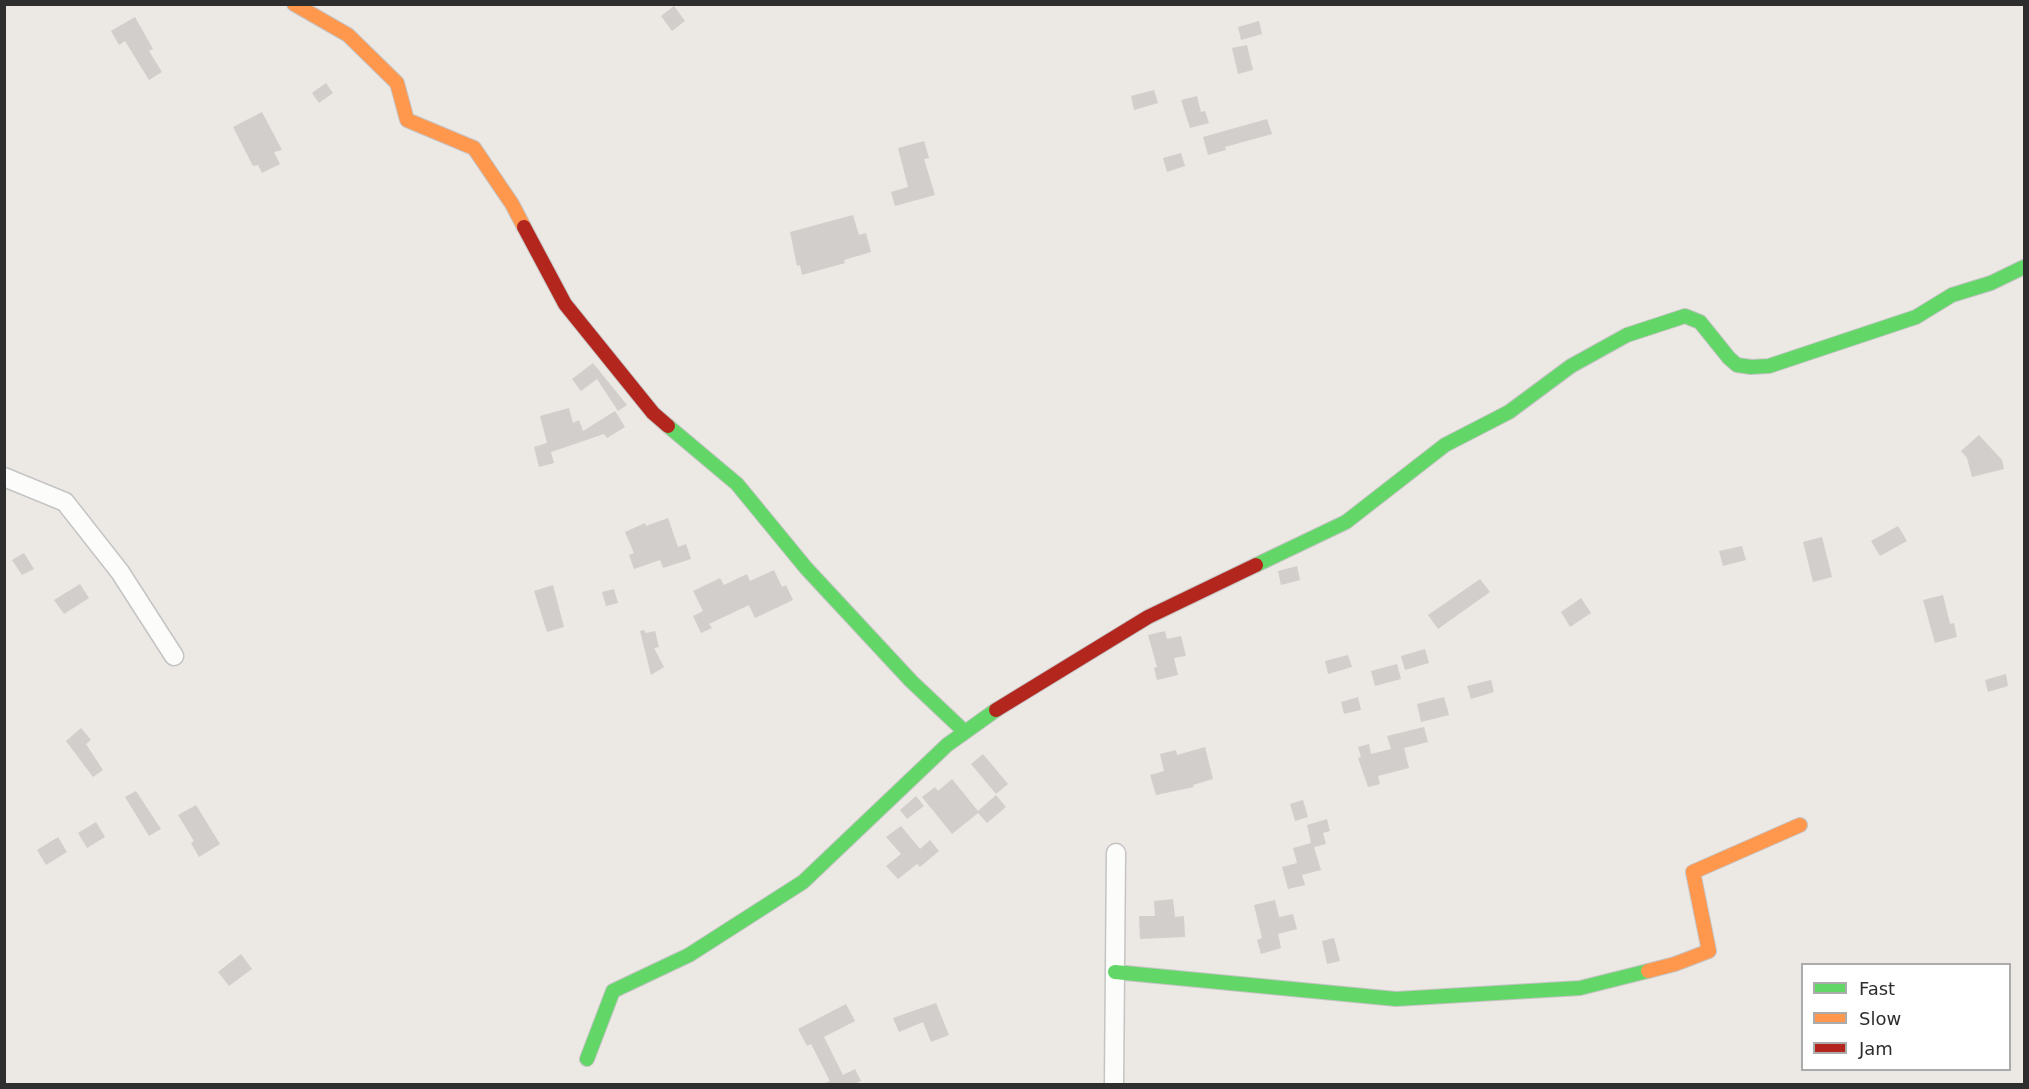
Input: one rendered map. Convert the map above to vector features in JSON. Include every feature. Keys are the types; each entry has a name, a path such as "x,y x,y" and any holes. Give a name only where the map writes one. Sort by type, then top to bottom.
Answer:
{"street":[{"path":"294,4 348,35 397,83 407,120 474,148 512,204 566,304 654,413 737,484 814,577 911,681 965,732"},
{"path":"587,1059 613,991 689,955 803,882 947,745 1004,704 1148,617 1346,522 1445,445 1509,412 1571,366 1627,335 1685,316 1700,322 1737,365 1768,366 1916,316 1952,295 1991,283 2025,267"},
{"path":"4,477 65,502 120,572 174,656"},
{"path":"1115,972 1396,999 1580,988 1675,964 1709,951 1693,872 1800,825"},
{"path":"1114,1084 1116,853"}],"building":[{"path":"674,6 685,21 672,31 661,16"},
{"path":"135,17 153,49 149,51 162,72 149,80 125,41 119,45 111,31"},
{"path":"1259,21 1262,34 1241,40 1238,27"},
{"path":"1247,45 1253,70 1238,74 1232,48"},
{"path":"326,83 333,93 319,103 312,93"},
{"path":"1154,90 1158,103 1134,110 1131,96"},
{"path":"1197,96 1201,112 1205,111 1209,123 1190,128 1181,100"},
{"path":"262,112 282,150 274,152 280,164 262,173 258,165 253,166 233,127"},
{"path":"1267,119 1272,134 1225,147 1226,150 1208,155 1203,137"},
{"path":"924,141 929,158 924,159 935,195 895,206 891,192 908,187 898,148"},
{"path":"1181,153 1185,166 1167,172 1163,158"},
{"path":"853,215 859,235 866,233 871,252 844,260 845,263 802,275 800,265 797,266 790,232"},
{"path":"593,363 627,405 618,411 597,379 581,391 572,379"},
{"path":"569,408 573,423 579,420 583,431 615,411 625,427 607,438 604,434 551,452 554,463 539,467 534,447 547,443 540,416"},
{"path":"1979,435 2002,460 2004,469 1972,477 1967,458 1961,451"},
{"path":"668,518 678,547 686,544 691,559 663,568 660,560 634,569 629,555 634,553 625,532 645,523 646,526"},
{"path":"1898,526 1907,541 1880,556 1871,541"},
{"path":"1822,537 1832,577 1813,582 1803,542"},
{"path":"1742,546 1746,560 1723,566 1719,551"},
{"path":"24,553 34,569 22,575 12,560"},
{"path":"1297,566 1300,580 1281,585 1278,571"},
{"path":"774,570 782,587 786,585 793,600 755,618 749,605 709,624 712,628 701,633 693,616 703,611 693,591 720,578 724,585 747,574 750,581"},
{"path":"1480,579 1490,592 1438,629 1428,615"},
{"path":"80,584 89,598 64,614 54,600"},
{"path":"553,585 564,627 547,632 534,591"},
{"path":"614,589 618,603 606,606 602,592"},
{"path":"1943,595 1950,624 1954,623 1957,637 1935,643 1923,600"},
{"path":"1581,598 1591,613 1570,627 1561,612"},
{"path":"644,630 646,633 655,631 659,647 654,648 664,667 651,675 640,631"},
{"path":"1165,631 1167,639 1181,636 1186,656 1174,658 1178,675 1157,680 1154,668 1157,667 1148,635"},
{"path":"1425,649 1429,663 1405,670 1401,656"},
{"path":"1348,655 1352,667 1328,674 1325,661"},
{"path":"1397,664 1401,679 1375,686 1371,671"},
{"path":"2006,674 2008,686 1988,692 1985,680"},
{"path":"1491,680 1494,692 1471,699 1467,686"},
{"path":"1358,697 1361,710 1344,714 1341,702"},
{"path":"1444,697 1449,715 1421,722 1417,704"},
{"path":"1424,727 1428,742 1404,748 1409,768 1378,776 1380,784 1368,787 1358,758 1361,757 1358,747 1369,744 1371,754 1391,749 1387,736"},
{"path":"81,728 91,740 86,744 103,770 93,777 66,741"},
{"path":"1205,747 1213,779 1193,785 1194,787 1156,795 1150,775 1164,771 1160,754 1176,750 1177,755"},
{"path":"983,754 1008,784 996,794 971,764"},
{"path":"952,779 978,811 996,795 1006,807 987,823 978,813 952,834 922,797 935,787 938,791"},
{"path":"136,791 161,829 149,836 125,797"},
{"path":"916,796 924,806 907,819 900,810"},
{"path":"1303,800 1308,817 1295,821 1290,804"},
{"path":"196,805 220,844 199,857 191,843 194,841 178,815"},
{"path":"1327,819 1330,831 1323,833 1326,844 1314,847 1321,870 1302,875 1305,885 1288,889 1282,867 1297,863 1293,848 1311,843 1307,825"},
{"path":"96,822 105,837 87,848 78,833"},
{"path":"901,826 920,849 930,840 939,851 920,867 917,864 898,879 886,866 901,854 886,837"},
{"path":"58,837 67,852 46,865 37,850"},
{"path":"1173,899 1175,917 1184,916 1185,937 1140,939 1139,916 1155,916 1154,901"},
{"path":"1275,900 1279,917 1293,914 1297,929 1278,934 1281,948 1261,954 1257,940 1262,938 1254,905"},
{"path":"1334,938 1340,961 1327,964 1322,941"},
{"path":"241,954 252,969 229,986 218,972"},
{"path":"936,1003 949,1035 931,1042 923,1022 899,1032 893,1018"},
{"path":"846,1004 855,1021 824,1037 843,1075 855,1069 861,1081 854,1084 822,1084 830,1081 811,1044 807,1046 798,1029"}],"traffic: fast":[{"path":"1256,565 1346,522 1445,445 1509,412 1571,366 1627,335 1685,316 1700,322 1737,365 1769,366 1916,317 1952,295 1991,283 2024,267"},
{"path":"668,426 737,484 806,568 911,681 965,732"},
{"path":"587,1059 613,991 689,955 803,882 947,745 996,710"},
{"path":"1115,972 1396,999 1580,988 1648,971"}],"traffic: slow":[{"path":"294,4 348,35 397,83 407,120 474,148 512,204 524,227"},
{"path":"1648,971 1709,951 1693,872 1800,825"}],"traffic: jam":[{"path":"524,227 565,304 653,413 668,426"},
{"path":"996,710 1148,617 1256,565"}]}
